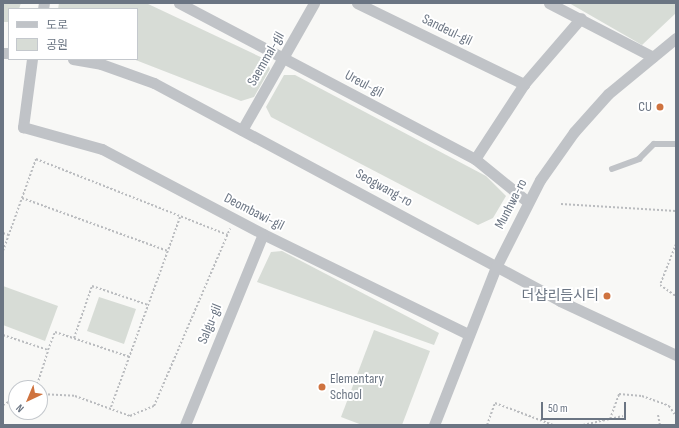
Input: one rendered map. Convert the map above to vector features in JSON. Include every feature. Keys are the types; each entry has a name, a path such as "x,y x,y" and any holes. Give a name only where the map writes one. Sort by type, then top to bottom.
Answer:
{"street":[{"name":"Ureul-gil","path":"179,3 475,159 528,202"},
{"name":"Saemmal-gil","path":"242,130 284,59 314,3"},
{"name":"Sandeul-gil","path":"357,3 524,84"},
{"path":"549,3 581,18 653,57"},
{"path":"475,159 524,84 581,18"},
{"name":"Munhwa-ro","path":"434,425 468,334 496,267 528,202 574,132 608,94 676,38"},
{"name":"Deombawi-gil","path":"32,60 23,127 102,149 263,234 468,334"},
{"name":"Seogwang-ro","path":"79,60 101,64 154,83 496,267 676,355"},
{"name":"Salgu-gil","path":"185,425 263,234"}],"lane":[{"path":"612,169 639,159 654,144 676,144"}],"path":[{"path":"3,251 36,159 228,235"},
{"path":"22,198 168,251"},
{"path":"561,204 676,212"},
{"path":"111,407 180,216"},
{"path":"48,394 75,396 111,407 130,416 154,406 235,219"},
{"path":"3,233 9,235"},
{"path":"676,244 660,285 676,296"},
{"path":"74,338 92,286 148,305"},
{"path":"39,380 55,332 130,357"},
{"path":"3,335 48,350"},
{"path":"610,419 619,394 642,396 669,406 676,416"},
{"path":"487,425 495,403 553,425"},
{"path":"658,415 660,425"},
{"path":"583,425 623,416"}],"green space":[{"path":"3,3 21,3 19,8 8,8 8,22 3,22"},
{"path":"59,3 146,3 267,60 270,69 254,97 241,101 136,60 138,60 138,8 58,8"},
{"path":"569,3 676,3 676,13 642,45"},
{"path":"284,75 295,75 486,176 506,196 493,218 478,225 271,117 266,107"},
{"path":"282,251 439,333 434,345 257,282 271,252"},
{"path":"3,286 58,306 45,341 3,325"},
{"path":"99,297 136,309 124,344 87,331"},
{"path":"374,330 430,351 402,425 362,425 341,417"}],"place":[{"name":"CU","path":"660,107"},
{"name":"더샵리듬시티","path":"607,296"},
{"name":"Elementary School","path":"322,387"}]}
